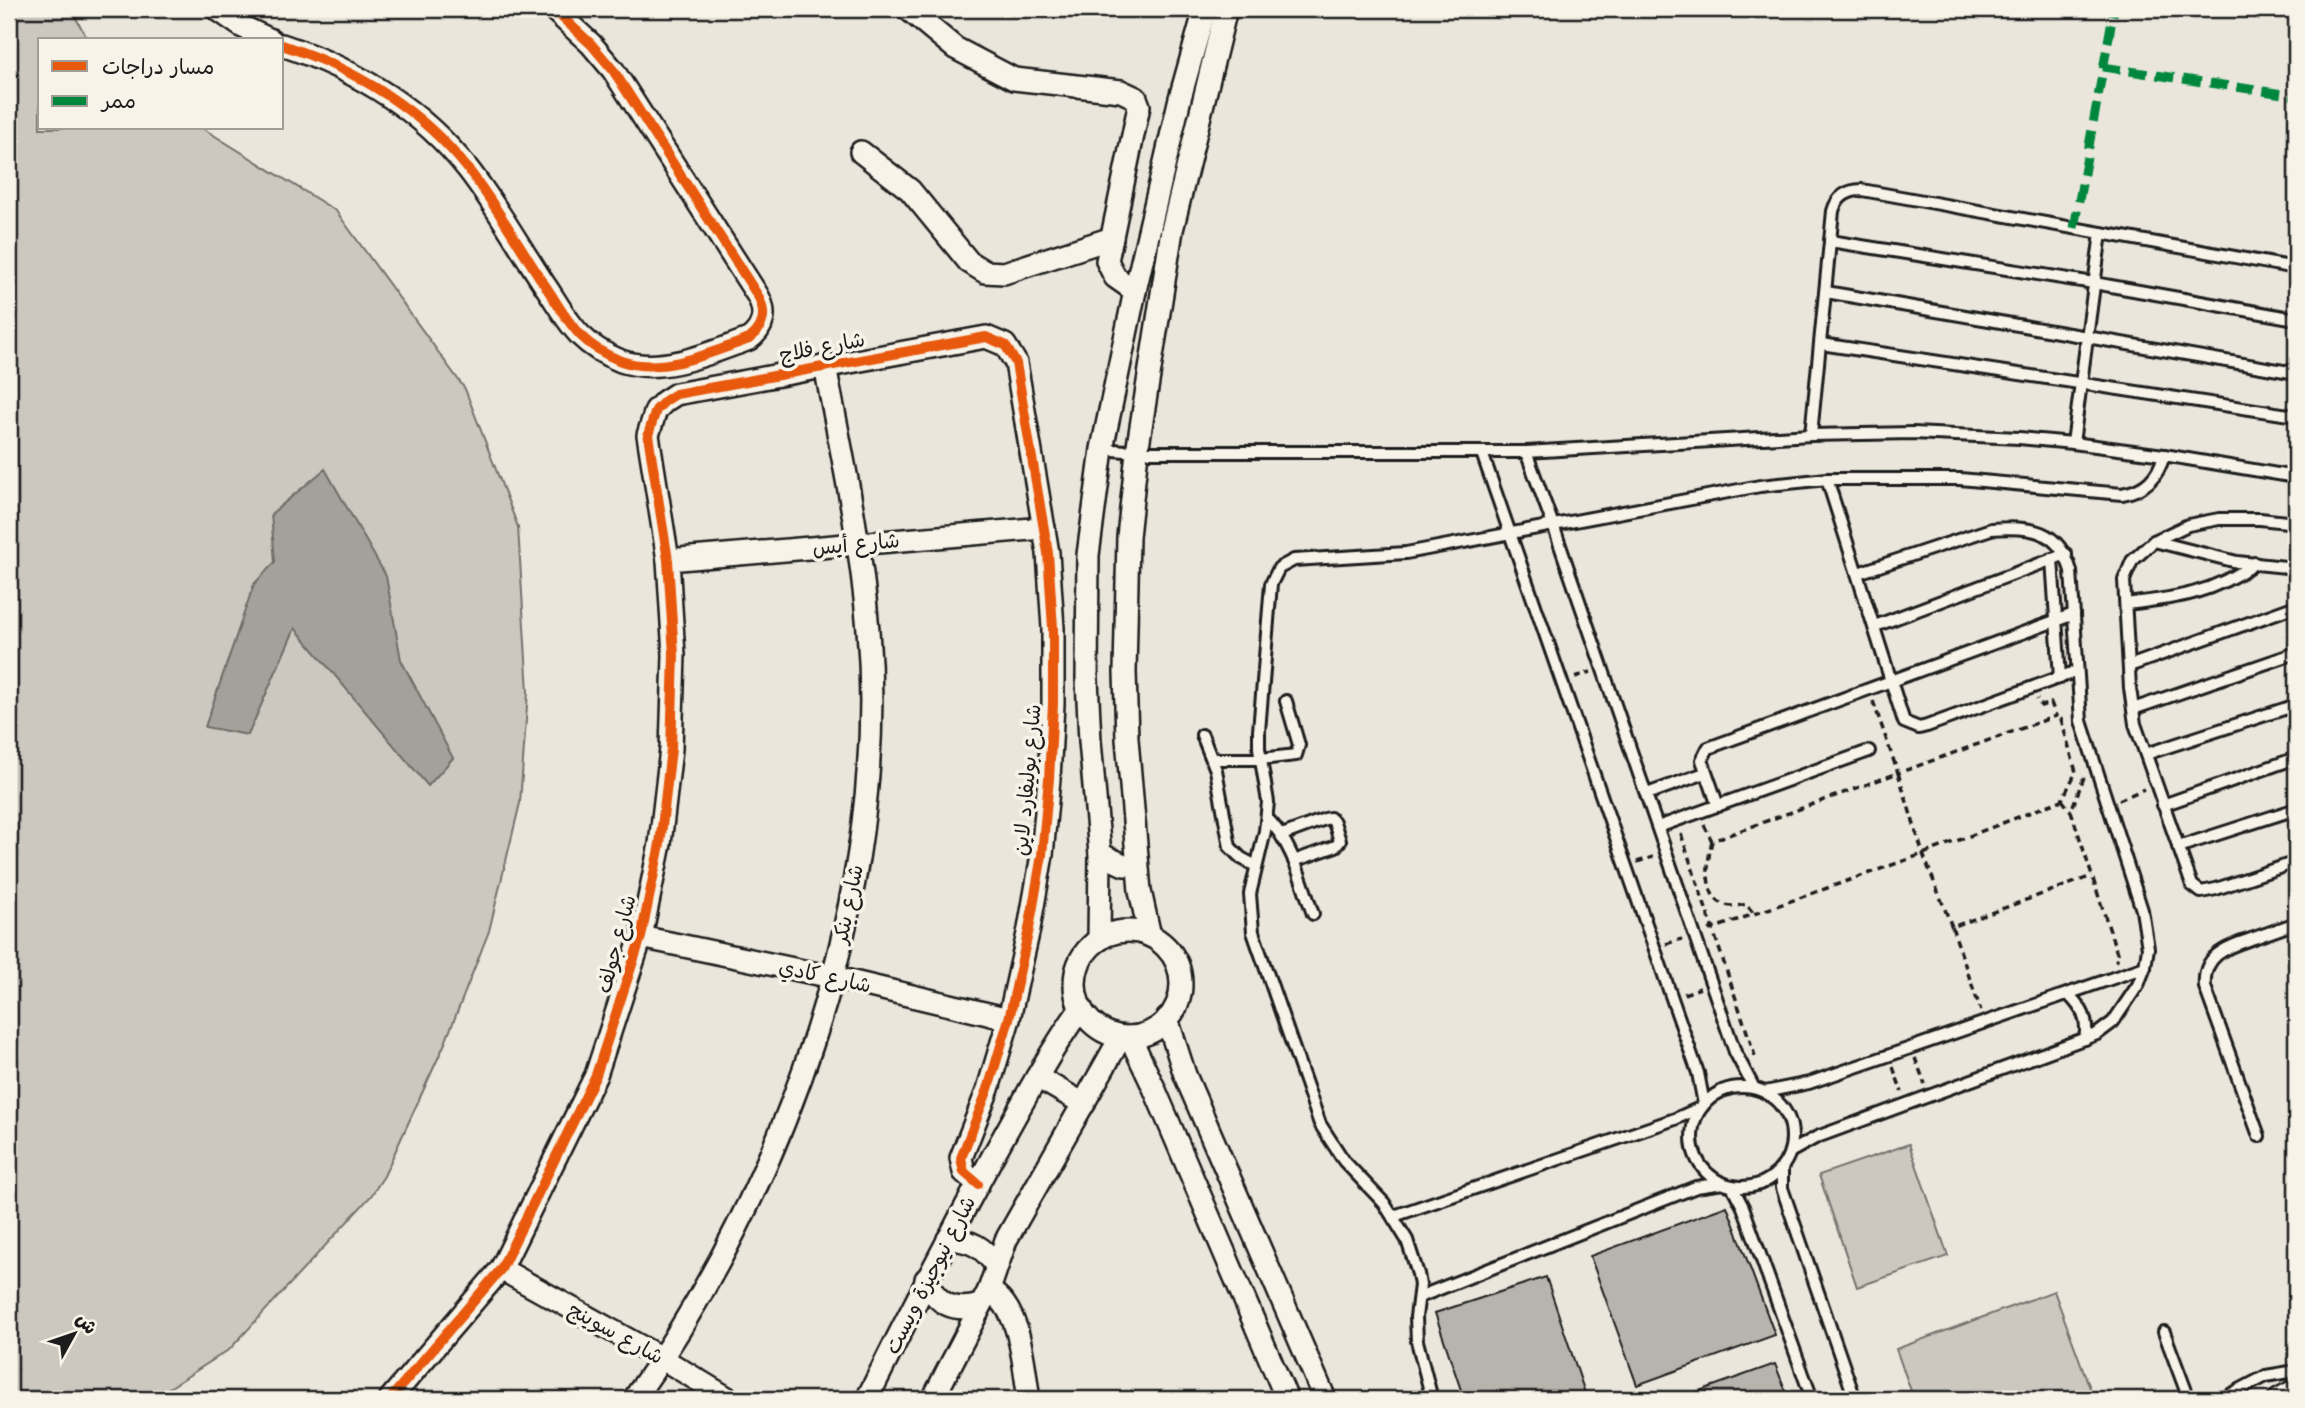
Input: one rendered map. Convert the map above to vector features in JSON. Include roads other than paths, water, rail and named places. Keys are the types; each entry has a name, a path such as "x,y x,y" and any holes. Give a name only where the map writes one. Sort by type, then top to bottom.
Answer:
{"street":[{"path":"217,9 243,27 267,38"},
{"path":"284,46 323,59 360,77 407,108 429,127 468,170 572,326 596,348 622,361 661,366 749,339 762,323 763,309 758,296 620,80 591,44 553,9"},
{"path":"908,9 955,48 1014,79 1121,91 1136,98 1139,107 1107,261 1115,277 1135,291"},
{"path":"1099,940 1100,854 1090,741 1088,555 1102,449 1135,291 1180,98 1205,9"},
{"path":"1150,936 1143,910 1137,865 1131,792 1125,671 1128,537 1137,453 1172,230 1226,9"},
{"path":"861,152 911,190 969,262 985,272 1004,273 1112,238"},
{"name":"شارع فلاج","path":"648,435 656,410 676,394 986,337 1005,345 1016,363"},
{"name":"شارع بوليفارد لاين","path":"978,1184 964,1172 961,1163 988,1089 1009,1019 1030,929 1042,855 1053,704 1053,628 1048,553 1016,363"},
{"name":"شارع بنكر","path":"634,1399 663,1359 711,1279 758,1185 798,1087 852,900 869,747 868,632 859,544 825,366"},
{"name":"شارع جولف","path":"390,1399 501,1269 596,1075 641,937 660,844 671,749 674,654 668,560 648,435"},
{"name":"شارع أيس","path":"668,560 1044,528"},
{"path":"1100,854 1124,865 1137,865"},
{"path":"1124,932 1150,936 1168,951 1179,973 1179,998 1167,1019 1157,1028 1144,1034 1126,1037 1111,1034 1093,1024 1081,1008 1075,983 1077,970 1089,948 1099,940 1124,932"},
{"name":"شارع كادي","path":"641,937 832,976 1009,1019"},
{"name":"شارع نيوجيزة ويست","path":"867,1399 926,1279 1020,1106 1081,1008"},
{"path":"1167,1019 1185,1075 1325,1399"},
{"path":"933,1399 985,1297 1013,1227 1126,1037"},
{"path":"1126,1037 1154,1087 1287,1399"},
{"path":"1037,1077 1084,1104"},
{"path":"988,1089 1020,1106"},
{"path":"948,1239 962,1239 976,1245 988,1254 996,1266"},
{"name":"شارع سوينج","path":"501,1269 729,1399"},
{"path":"926,1279 931,1292 941,1302 953,1308 967,1309 985,1297 1003,1300 1014,1319 1030,1399"},
{"path":"2279,1399 2296,1390"}],"lane":[{"path":"1811,435 1835,205 1843,195 1855,190 2296,268"},
{"path":"2073,443 2101,233"},
{"path":"1830,241 2094,283 2296,319"},
{"path":"1826,292 2296,373"},
{"path":"1821,344 2296,416"},
{"path":"1102,449 1137,453 1482,453 1811,435 1953,434 2073,443 2296,477"},
{"path":"1419,1297 1696,1187 1755,1185 1765,1182 1782,1168 1792,1142 1790,1122 1780,1105 1759,1090 1734,1052 1647,794 1526,452"},
{"path":"1482,453 1698,1073 1703,1105 1693,1128 1694,1150 1705,1170 1728,1185 1743,1208 1812,1399"},
{"path":"1432,1399 1417,1341 1416,1317 1420,1285 1407,1240 1394,1216 1344,1161 1320,1124 1253,932 1250,894 1267,818 1267,794 1259,731 1270,584 1279,568 1294,560 1406,553 1760,486 1827,479 1960,479 2122,494 2145,487 2161,468 2164,455"},
{"path":"1827,479 1904,722 1919,728 2077,671"},
{"path":"2296,523 2260,519 2219,519 2188,525 2154,541 2132,561 2124,580 2135,724 2192,885 2201,892 2216,889 2296,862"},
{"path":"1790,1152 1817,1137 2097,1034 2113,1022 2138,985 2145,967 2148,947 2142,909 2081,722 2071,571 2066,554 2053,539 2035,530 2013,527 1992,529 1858,573"},
{"path":"2154,541 2237,562 2296,568"},
{"path":"1875,626 2066,554"},
{"path":"2052,559 2060,678"},
{"path":"2126,604 2189,596 2235,578 2255,563"},
{"path":"2129,666 2296,606"},
{"path":"1718,806 1702,760 1708,748 2074,614"},
{"path":"2133,709 2296,653"},
{"path":"1213,759 1261,760 1293,757 1298,752 1299,745 1286,701"},
{"path":"2146,754 2296,705"},
{"path":"1202,735 1213,759 1228,840 1234,852 1256,866"},
{"path":"1658,827 1869,751"},
{"path":"2163,805 2296,758"},
{"path":"1647,794 1705,773"},
{"path":"2178,847 2296,809"},
{"path":"1267,818 1282,835 1313,914"},
{"path":"1282,835 1328,818 1334,822 1340,841 1336,846 1294,861"},
{"path":"2259,1136 2205,987 2205,973 2211,960 2223,949 2296,923"},
{"path":"1394,1216 1675,1119 1703,1105 1722,1091 1732,1088 1759,1090 1809,1083 2145,967"},
{"path":"2068,994 2083,1011 2086,1020 2085,1039"},
{"path":"1782,1168 1782,1188 1855,1399"},
{"path":"2164,1332 2189,1399"},
{"path":"2222,1399 2266,1376 2296,1371"}]}
